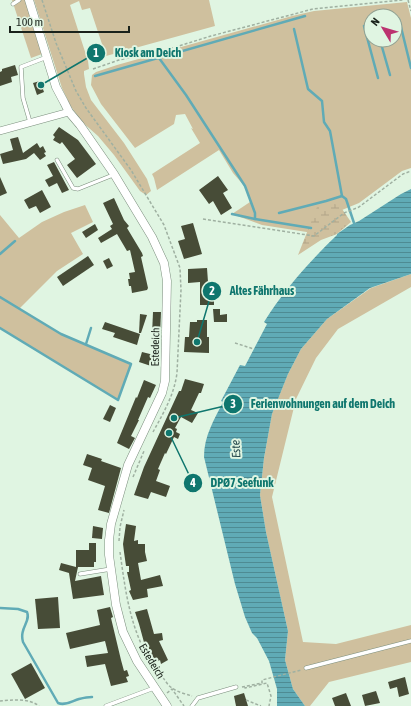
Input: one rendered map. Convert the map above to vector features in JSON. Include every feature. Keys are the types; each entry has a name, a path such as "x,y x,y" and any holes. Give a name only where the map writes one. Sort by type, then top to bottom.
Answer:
{"street":[{"name":"Estedeich","path":"29,0 56,87 69,112 80,125 114,174 152,237 164,263 167,281 166,381 162,393 138,440 123,478 110,535 109,555 116,606 123,632 137,661 167,706"},
{"path":"0,131 69,112"}],"lane":[{"path":"13,4 19,0"},
{"path":"30,122 23,98 21,66 47,57"},
{"path":"57,160 73,188 78,189 114,174"},
{"path":"80,574 111,570"},
{"path":"306,668 411,641"},
{"path":"192,706 198,698 236,687"},
{"path":"106,706 155,688"}],"path":[{"path":"42,0 56,43 76,91 86,108 131,170 149,198 164,225 180,268"},
{"path":"93,69 119,60 166,50 306,11 403,0"},
{"path":"408,0 411,11"},
{"path":"203,219 305,236 314,236 344,213 359,207 402,174 411,171"},
{"path":"235,344 254,349"},
{"path":"120,552 128,603 134,625 147,656 184,706"},
{"path":"245,687 262,683 262,680 297,671"},
{"path":"236,687 245,688 267,683 271,696 269,706"},
{"path":"165,694 172,689"},
{"path":"172,689 198,698"},
{"path":"0,701 17,700 39,706"},
{"path":"246,700 261,706"}],"green space":[{"path":"12,0 25,0 42,54 31,58"},
{"path":"34,0 209,0 215,26 106,56 90,8 82,10 79,1 70,5 88,61 89,69 84,71 84,74 86,87 91,100 124,143 147,179 151,191 146,195 140,191 114,155 98,136 81,121 70,105 62,88"},
{"path":"407,2 411,18 411,168 402,171 359,203 342,210 313,233 262,225 232,214 250,202 246,188 233,173 219,150 157,190 152,174 200,143 185,114 176,115 174,124 135,148 101,104 91,85 92,75 96,72 117,65 314,11"},
{"path":"332,203 340,206 351,222 337,234 321,240 298,255 317,207"},
{"path":"85,205 93,222 71,233 83,254 57,271 19,309 61,334 131,364 118,400 0,328 0,215 19,238 42,222 64,212"},
{"path":"411,274 411,287 338,329 316,358 296,399 272,497 303,642 336,644 411,625 411,662 329,682 310,706 305,706 293,689 285,660 288,631 266,532 260,495 264,458 272,414 288,374 301,349 327,319 371,288"}],"water":[{"name":"Este","path":"411,189 411,274 370,288 327,319 301,349 288,374 272,414 264,458 260,495 266,532 288,631 285,660 293,689 305,706 277,706 277,689 269,661 257,638 252,633 245,617 235,584 204,457 204,449 210,428 223,402 221,401 240,365 245,366 267,324 264,322 289,287 337,234"}],"building":[{"path":"15,65 18,75 11,77 12,82 0,86 0,72 2,69"},
{"path":"40,81 44,92 37,95 33,83"},
{"path":"59,127 78,140 96,164 77,178 67,165 75,159 62,142 60,144 53,140 55,137 53,135"},
{"path":"18,137 23,153 37,143 40,148 43,146 46,156 40,160 34,153 26,159 3,164 0,154 13,150 10,139"},
{"path":"54,162 69,190 62,193 57,183 49,187 45,180 53,176 47,165"},
{"path":"218,176 228,190 223,193 232,208 221,215 213,201 209,204 199,190"},
{"path":"0,177 7,193 0,196"},
{"path":"42,190 51,207 40,213 36,206 29,209 24,200"},
{"path":"114,198 124,220 129,226 127,228 142,253 143,256 141,257 148,288 147,290 132,293 128,279 130,279 129,273 135,272 130,250 127,251 117,234 101,243 98,238 112,229 110,226 113,224 103,203"},
{"path":"193,223 202,254 184,259 178,241 185,239 181,226"},
{"path":"95,224 98,230 86,238 82,232"},
{"path":"88,256 94,265 63,286 57,277"},
{"path":"109,258 113,266 107,269 103,261"},
{"path":"207,268 208,282 211,282 211,287 214,287 214,305 200,305 200,282 188,283 188,269"},
{"path":"213,309 220,309 220,315 227,314 227,322 214,322"},
{"path":"153,312 161,312 160,335 152,335"},
{"path":"140,314 147,315 141,333 139,333"},
{"path":"197,320 207,320 209,353 184,352 185,337 189,337 190,322 197,322"},
{"path":"105,322 140,334 137,345 113,337 115,333 102,329"},
{"path":"142,352 154,355 151,366 139,362"},
{"path":"185,379 204,384 201,393 199,393 191,410 198,413 192,423 181,417 175,428 177,429 176,432 180,434 178,439 174,437 158,469 160,470 156,481 170,486 166,497 151,492 148,499 134,495 144,467 179,391 181,391"},
{"path":"144,380 156,385 150,398 148,397 131,436 135,438 129,449 117,443"},
{"path":"110,405 116,408 110,422 103,419"},
{"path":"87,454 121,468 109,513 98,510 105,486 88,480 92,468 83,465"},
{"path":"126,524 136,526 134,541 138,540 138,544 145,544 147,561 138,563 141,580 160,575 163,586 147,589 148,597 133,600 129,591 131,590 127,572 129,572 129,566 126,566 123,544"},
{"path":"93,526 103,528 102,539 92,538"},
{"path":"89,543 96,543 96,562 94,562 94,567 78,567 75,581 101,576 104,595 73,599 69,573 59,570 61,563 76,567 76,550 89,550"},
{"path":"58,597 60,628 38,629 35,599"},
{"path":"110,607 113,617 111,618 124,671 127,670 129,676 126,677 128,682 111,686 105,664 87,667 85,656 108,653 105,641 70,649 66,633 100,625 97,610"},
{"path":"147,609 154,634 162,633 163,640 159,641 168,660 161,664 160,660 155,663 147,645 145,646 135,612"},
{"path":"31,663 45,688 25,699 11,674"},
{"path":"405,677 409,694 399,697 397,687 390,689 388,682"},
{"path":"376,691 380,703 365,706 362,695"},
{"path":"244,693 248,706 236,706 234,696"},
{"path":"346,693 351,706 335,706 332,698"}],"waterway":[{"path":"95,76 305,16"},
{"path":"294,29 308,89 322,101 324,122 330,131 342,196 346,199 354,223"},
{"path":"403,35 411,68"},
{"path":"370,48 378,78"},
{"path":"382,48 390,75"},
{"path":"159,58 186,95 245,186 255,213 255,219 311,228"},
{"path":"279,213 342,196"},
{"path":"232,214 255,219"},
{"path":"0,254 15,241"},
{"path":"0,297 61,334 131,364 118,400 0,328"},
{"path":"86,344 91,328"},
{"path":"0,608 18,609 27,612 28,619 22,633 23,642 58,703 66,704 79,699 92,697"}],"place":[{"name":"Kiosk am Deich","path":"41,85"},
{"name":"Altes Fährhaus","path":"197,342"},
{"name":"Ferienwohnungen auf dem Deich","path":"174,418"},
{"name":"DPØ7 Seefunk","path":"169,433"}]}
